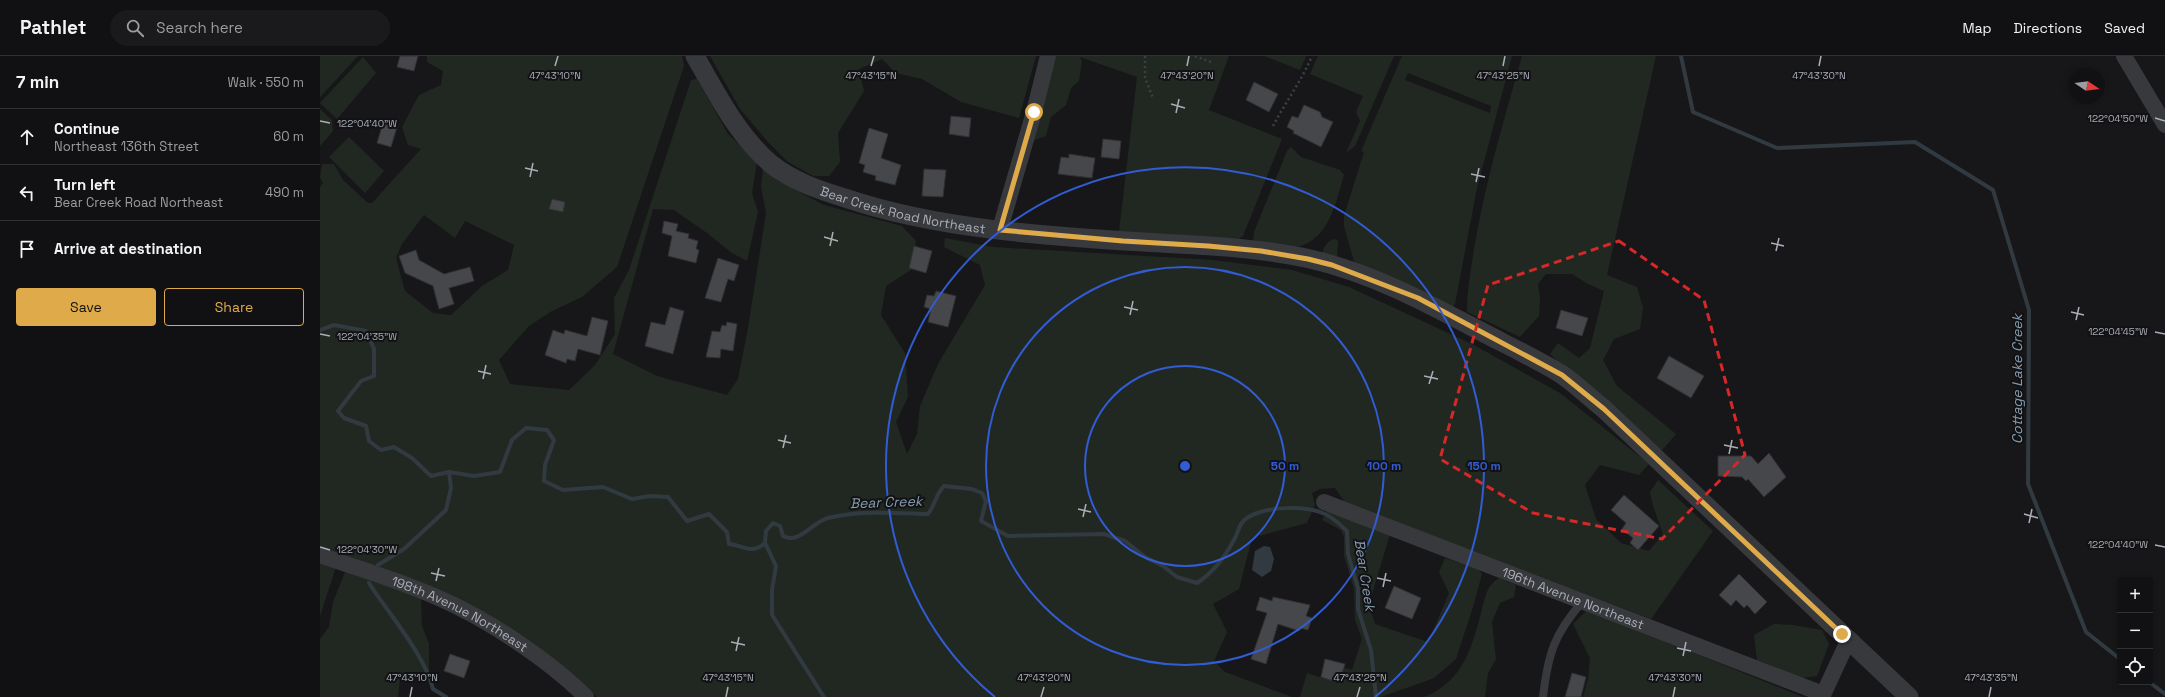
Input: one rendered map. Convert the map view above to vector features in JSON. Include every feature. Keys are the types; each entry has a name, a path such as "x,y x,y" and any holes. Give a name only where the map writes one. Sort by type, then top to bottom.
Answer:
{"street":[{"name":"Bear Creek Road Northeast","path":"695,56 720,99 748,142 773,165 803,183 864,205 921,218 1000,230 1123,241 1208,246 1292,256 1332,265 1418,298 1562,375 1604,409 1909,697"},
{"path":"1000,230 1034,112 1048,56"},
{"path":"2124,56 2165,125"},
{"name":"196th Avenue Northeast","path":"1324,502 1583,601 1822,696"},
{"name":"198th Avenue Northeast","path":"320,555 416,589 455,605 536,655 586,697"},
{"path":"1822,696 1848,641"}],"lane":[{"path":"1543,697 1550,654 1556,637 1564,623 1583,601"}],"path":[{"path":"1145,56 1145,78 1153,98"},
{"path":"1194,56 1213,63"},
{"path":"1273,126 1293,89 1305,72 1312,56"}],"highlighted area":[{"path":"1619,241 1704,300 1745,455 1662,539 1533,513 1440,459 1488,285"}],"shaded area":[{"path":"320,56 358,56 320,97"},
{"path":"427,56 682,56 684,66 617,267 582,297 552,311 529,326 499,360 510,384 569,390 595,365 615,334 614,298 629,270 691,80 697,79 728,134 757,162 752,193 758,212 747,261 732,253 674,210 653,209 613,354 657,376 727,395 738,379 748,328 766,213 761,187 763,169 778,181 824,205 902,226 916,241 911,270 886,286 881,315 905,353 908,397 896,422 907,454 917,434 920,406 938,364 985,285 980,265 944,247 945,238 993,247 1213,260 1292,270 1349,287 1474,345 1560,393 1649,464 1639,475 1600,465 1585,485 1596,519 1621,543 1649,551 1663,534 1653,506 1650,492 1658,480 1713,531 1651,619 1346,504 1335,488 1320,489 1312,493 1315,505 1307,523 1252,538 1239,589 1213,604 1227,632 1214,661 1225,672 1292,697 597,697 536,647 320,548 320,187 323,183 320,177 322,164 334,164 343,180 368,203 372,203 421,149 408,145 402,127 419,95 441,85 443,71 427,62","holes":["424,215 455,238 465,221 514,245 508,270 482,286 451,315 433,313 405,291 396,258 402,244"]},
{"path":"710,56 1036,56 1019,118 961,102 922,79 896,73 882,59 859,69 864,91 838,133 840,162 829,176 813,176 788,162 768,142 740,109"},
{"path":"1056,56 1229,56 1209,110 1282,139 1243,236 1237,240 1119,232 1137,77 1080,57 1082,61 1079,81 1071,88 1066,105 1051,117 1046,136 1032,141"},
{"path":"1264,56 1306,56 1300,70"},
{"path":"1318,56 1394,56 1355,146 1346,153 1360,121 1356,112 1363,96 1310,74"},
{"path":"1402,56 1512,56 1477,188 1455,304 1451,309 1355,265 1344,226 1344,216 1364,152 1361,151","holes":["1408,73 1491,106 1490,113 1405,80"]},
{"path":"1522,56 1656,56 1607,275 1637,287 1643,308 1640,329 1614,339 1603,360 1617,386 1676,434 1659,454 1550,354 1558,343 1579,358 1590,348 1604,291 1588,284 1572,274 1546,274 1538,284 1540,298 1539,316 1520,337 1467,312 1470,273 1478,224 1495,152"},
{"path":"363,57 376,73 337,119 320,103"},
{"path":"320,109 332,120 333,131 320,146"},
{"path":"349,137 384,171 365,193 329,157"},
{"path":"1291,147 1301,157 1340,170 1344,175 1333,210 1328,222 1321,231 1313,240 1303,245 1285,248 1253,243 1254,232 1287,151"},
{"path":"1334,239 1338,241 1337,258 1322,256 1325,246"},
{"path":"1328,509 1390,534 1369,604 1375,624 1428,642 1449,593 1439,572 1445,558 1478,569 1482,574 1456,659 1434,678 1381,697 1300,697 1307,673 1339,683 1344,668 1352,670 1362,639 1355,620 1354,589 1344,556 1344,537 1341,530 1322,520"},
{"path":"1264,546 1270,547 1274,559 1271,571 1262,577 1252,570 1255,551"},
{"path":"320,561 336,567 320,616"},
{"path":"346,570 421,597 422,626 429,644 429,672 413,672 400,679 398,697 320,697 320,639 329,627 333,602"},
{"path":"1499,578 1516,585 1514,597 1500,603 1492,622 1496,659 1488,673 1485,697 1424,697 1438,690 1449,682 1464,661 1474,637 1487,592 1491,585"},
{"path":"1587,610 1803,697 1583,697 1588,679 1590,658 1573,624"},
{"path":"1774,624 1793,625 1822,630 1829,644 1817,676 1802,678 1757,660 1754,635"}],"building":[{"path":"400,56 418,56 414,71 397,67"},
{"path":"1254,82 1278,94 1269,112 1246,100"},
{"path":"1304,105 1320,112 1322,117 1333,122 1321,147 1293,133 1294,131 1287,127 1292,116 1298,118"},
{"path":"951,116 971,118 969,137 949,134"},
{"path":"383,123 397,127 391,147 377,143"},
{"path":"869,128 888,134 881,158 901,165 895,185 875,180 876,176 863,172 865,165 859,163"},
{"path":"1103,139 1121,141 1119,159 1101,157"},
{"path":"1069,154 1095,158 1092,178 1058,174 1061,157 1069,158"},
{"path":"924,169 946,170 943,197 922,196"},
{"path":"552,199 565,202 563,212 549,209"},
{"path":"664,221 678,224 676,231 689,234 688,238 698,241 696,249 699,250 696,263 668,256 672,236 662,233"},
{"path":"914,246 932,251 926,273 909,268"},
{"path":"416,250 419,260 444,274 470,267 474,281 449,288 454,304 439,309 433,286 405,273 399,256"},
{"path":"718,258 739,265 734,281 728,279 721,302 705,298"},
{"path":"936,291 956,296 948,327 928,322 931,309 924,307 927,295 934,296"},
{"path":"670,307 684,311 673,354 645,346 651,322 665,325"},
{"path":"1561,310 1588,318 1582,336 1556,328"},
{"path":"592,317 608,321 600,355 578,349 575,361 567,359 566,363 545,355 553,330 564,334 565,330 587,336"},
{"path":"727,322 737,324 733,351 721,349 720,358 706,357 712,331 720,332 722,325 726,326"},
{"path":"1669,356 1704,376 1691,398 1657,378"},
{"path":"1769,453 1786,477 1764,497 1748,479 1746,481 1742,477 1718,476 1718,456 1751,456 1758,464"},
{"path":"1624,495 1659,526 1638,550 1630,543 1633,538 1622,529 1626,523 1611,510"},
{"path":"1739,574 1767,602 1755,614 1747,605 1744,608 1736,600 1731,606 1719,595"},
{"path":"1394,586 1421,598 1412,619 1385,608"},
{"path":"1260,597 1272,601 1273,597 1310,605 1306,616 1312,618 1308,630 1300,628 1299,631 1278,624 1266,664 1251,659 1267,613 1256,610"},
{"path":"450,654 470,661 464,678 444,671"},
{"path":"1325,659 1345,664 1339,683 1321,677"},
{"path":"1572,673 1586,677 1581,697 1565,697"}],"waterway":[{"name":"Cottage Lake Creek","path":"1681,56 1693,112 1777,148 1915,142 1993,190 2029,310 2028,484 2086,632 2117,657"},
{"name":"Bear Creek","path":"320,330 334,325 366,331 374,349 374,376 361,381 338,411 344,418 366,426 369,441 381,450 394,447 412,458 431,476 449,472 474,476 500,472 512,440 526,428 547,430 554,440 545,465 544,481 563,490 603,487 632,499 650,496 668,497 687,521 709,514 727,532 729,544 748,549 760,547 765,543 766,531 773,523 780,526 783,536 795,538 822,520 840,515 878,513 928,514 939,492 944,486 972,489 982,493 986,501 981,521 1008,536 1104,534 1125,541 1145,557 1163,566 1177,577 1197,583 1209,574 1220,562 1236,536 1241,524 1247,518 1264,511 1275,509 1297,508 1317,511 1325,514 1347,531 1348,554 1358,588 1358,609 1371,650 1376,697"},
{"path":"378,565 404,549 446,510 451,488 449,472"},
{"path":"765,543 776,566 772,590 772,615 824,697"},
{"path":"369,583 414,648 429,676 433,689 446,697"},
{"name":"Cottage Lake Creek","path":"2153,685 2165,694"}],"route":[{"path":"1034,112 1000,230 1261,251 1308,259 1332,265 1418,298 1562,375 1604,409 1842,634"}]}
